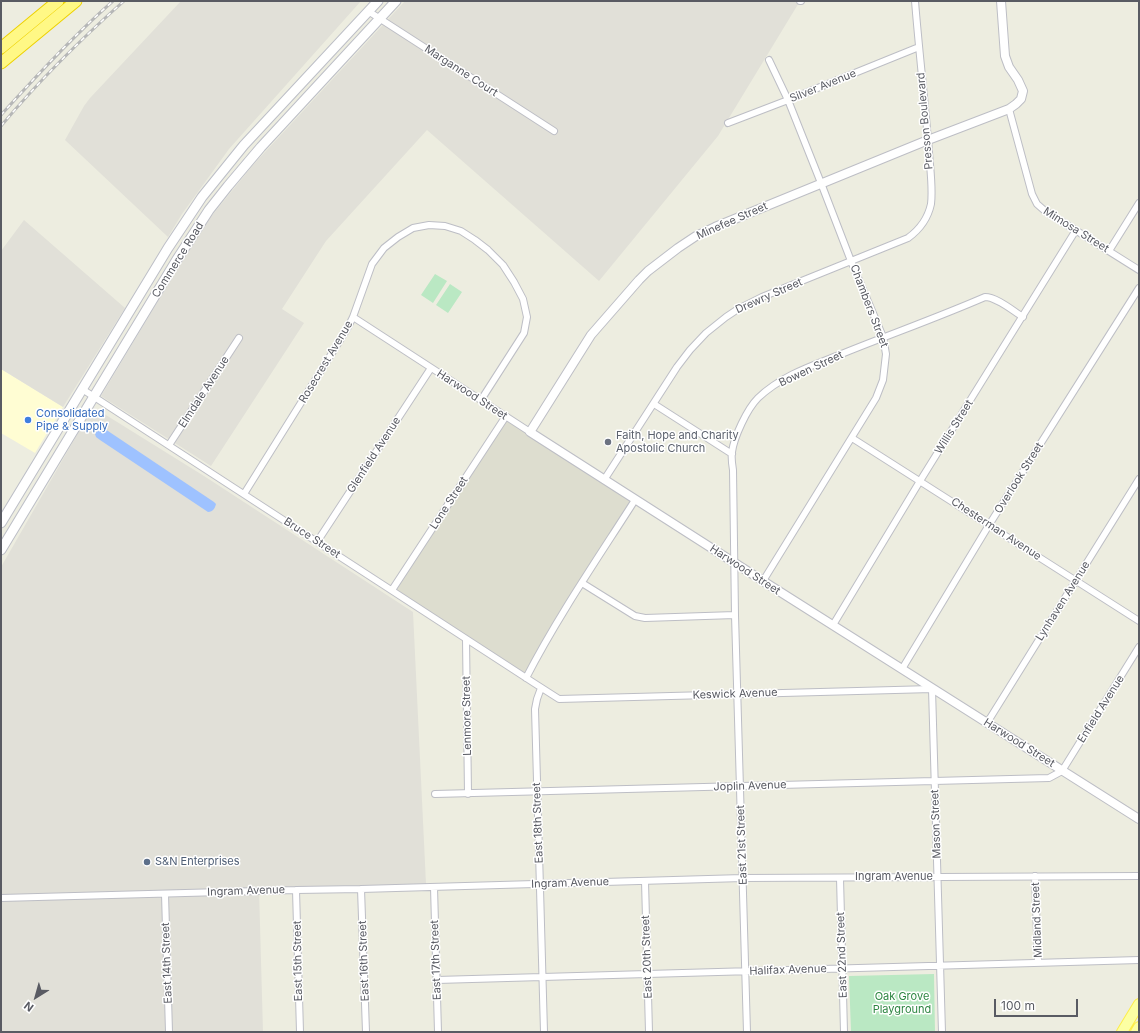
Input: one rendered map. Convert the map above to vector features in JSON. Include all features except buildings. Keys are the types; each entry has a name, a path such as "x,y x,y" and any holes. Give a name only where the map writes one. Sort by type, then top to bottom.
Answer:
{"highway":[{"path":"1,48 58,1"},
{"path":"1,63 76,1"}],"main road":[{"name":"Commerce Road","path":"1,523 171,243 202,197 250,139 378,1"},
{"name":"Commerce Road","path":"1,550 181,252 204,218 260,147 396,1"},
{"path":"1122,1032 1139,1004"},
{"path":"1136,1032 1139,1027"}],"street":[{"name":"Presson Boulevard","path":"913,235 926,218 931,204 928,140 915,1"},
{"path":"1001,1 1005,56 1009,67 1018,80 1023,91 1021,99 1008,109"},
{"name":"Marganne Court","path":"368,11 554,131"},
{"name":"Silver Avenue","path":"728,123 919,47"},
{"name":"Chambers Street","path":"763,581 876,398 883,380 886,354 883,337 851,261 822,183 788,100 769,60"},
{"name":"Minefee Street","path":"530,432 591,335 648,271 678,248 704,232 928,140 1008,109"},
{"name":"Mimosa Street","path":"1008,109 1034,199 1041,208 1139,270"},
{"path":"1110,251 1139,203"},
{"name":"Rosecrest Avenue","path":"244,494 347,329 353,317 372,264 384,248 398,237 414,228 445,226 461,232 475,240 503,265 523,299 527,317 524,333 481,400"},
{"name":"Willis Street","path":"833,625 920,481 1076,230"},
{"name":"Drewry Street","path":"604,480 677,367 706,333 726,317 750,302 913,235"},
{"name":"Overlook Street","path":"902,669 989,525 1139,288"},
{"name":"Bowen Street","path":"734,563 733,446 748,412 757,399 777,383 796,373 985,297 990,297 996,300 1023,317"},
{"name":"Harwood Street","path":"353,317 635,500 1138,818"},
{"name":"Elmdale Avenue","path":"169,445 238,338"},
{"name":"Glenfield Avenue","path":"317,542 431,368"},
{"name":"Bruce Street","path":"82,389 541,688"},
{"path":"654,404 732,454"},
{"name":"Lone Street","path":"392,590 506,416"},
{"name":"Chesterman Avenue","path":"852,438 1139,621"},
{"name":"Lynhaven Avenue","path":"987,723 1139,479"},
{"path":"526,678 535,659 635,500"},
{"name":"East 21st Street","path":"734,563 747,1032"},
{"path":"582,583 635,616 645,618 736,615"},
{"name":"Lenmore Street","path":"466,638 468,794"},
{"name":"Enfield Avenue","path":"1062,771 1139,647"},
{"name":"Keswick Avenue","path":"541,688 556,698 562,699 932,689"},
{"name":"East 18th Street","path":"541,688 535,709 544,1032"},
{"name":"Mason Street","path":"932,689 942,1032"},
{"name":"Joplin Avenue","path":"435,794 1049,778 1062,771"},
{"name":"Midland Street","path":"1035,876 1038,963"},
{"name":"Ingram Avenue","path":"1,898 743,878 1139,876"},
{"name":"East 22nd Street","path":"840,878 844,1032"},
{"name":"East 20th Street","path":"645,881 649,1032"},
{"name":"East 17th Street","path":"434,887 438,1032"},
{"name":"East 16th Street","path":"361,889 366,1032"},
{"name":"East 15th Street","path":"296,890 300,1032"},
{"name":"East 14th Street","path":"165,894 169,1032"},
{"name":"Halifax Avenue","path":"437,980 1139,960"}],"shaded area":[{"path":"181,1 361,1 229,149 182,214 168,237 65,140 90,98"},
{"path":"405,1 800,1 718,136 599,281 427,130 326,241 282,309 304,323 211,466 101,396 209,219 253,165"},
{"path":"24,220 125,308 63,407 1,369 1,251"},
{"name":"Consolidated Pipe & Supply","path":"1,369 63,407 35,453 1,433"},
{"path":"93,407 204,476 413,612 426,884 259,889 263,1032 1,1032 1,567"},
{"path":"506,416 635,500 524,677 392,590"}],"green space":[{"path":"435,274 447,281 433,303 421,295"},
{"path":"450,284 462,292 448,313 436,305"},
{"name":"Oak Grove Playground","path":"934,974 935,1032 851,1032 849,976"}],"water":[{"path":"102,427 214,502 216,504 214,510 208,512 100,440 95,434 99,428"}],"railway":[{"path":"1,115 56,56 113,1"},
{"path":"1,126 60,61 124,1"}],"place":[{"name":"Consolidated Pipe & Supply","path":"28,420"},
{"name":"Faith, Hope and Charity Apostolic Church","path":"608,442"},
{"name":"S&N Enterprises","path":"147,862"}]}
